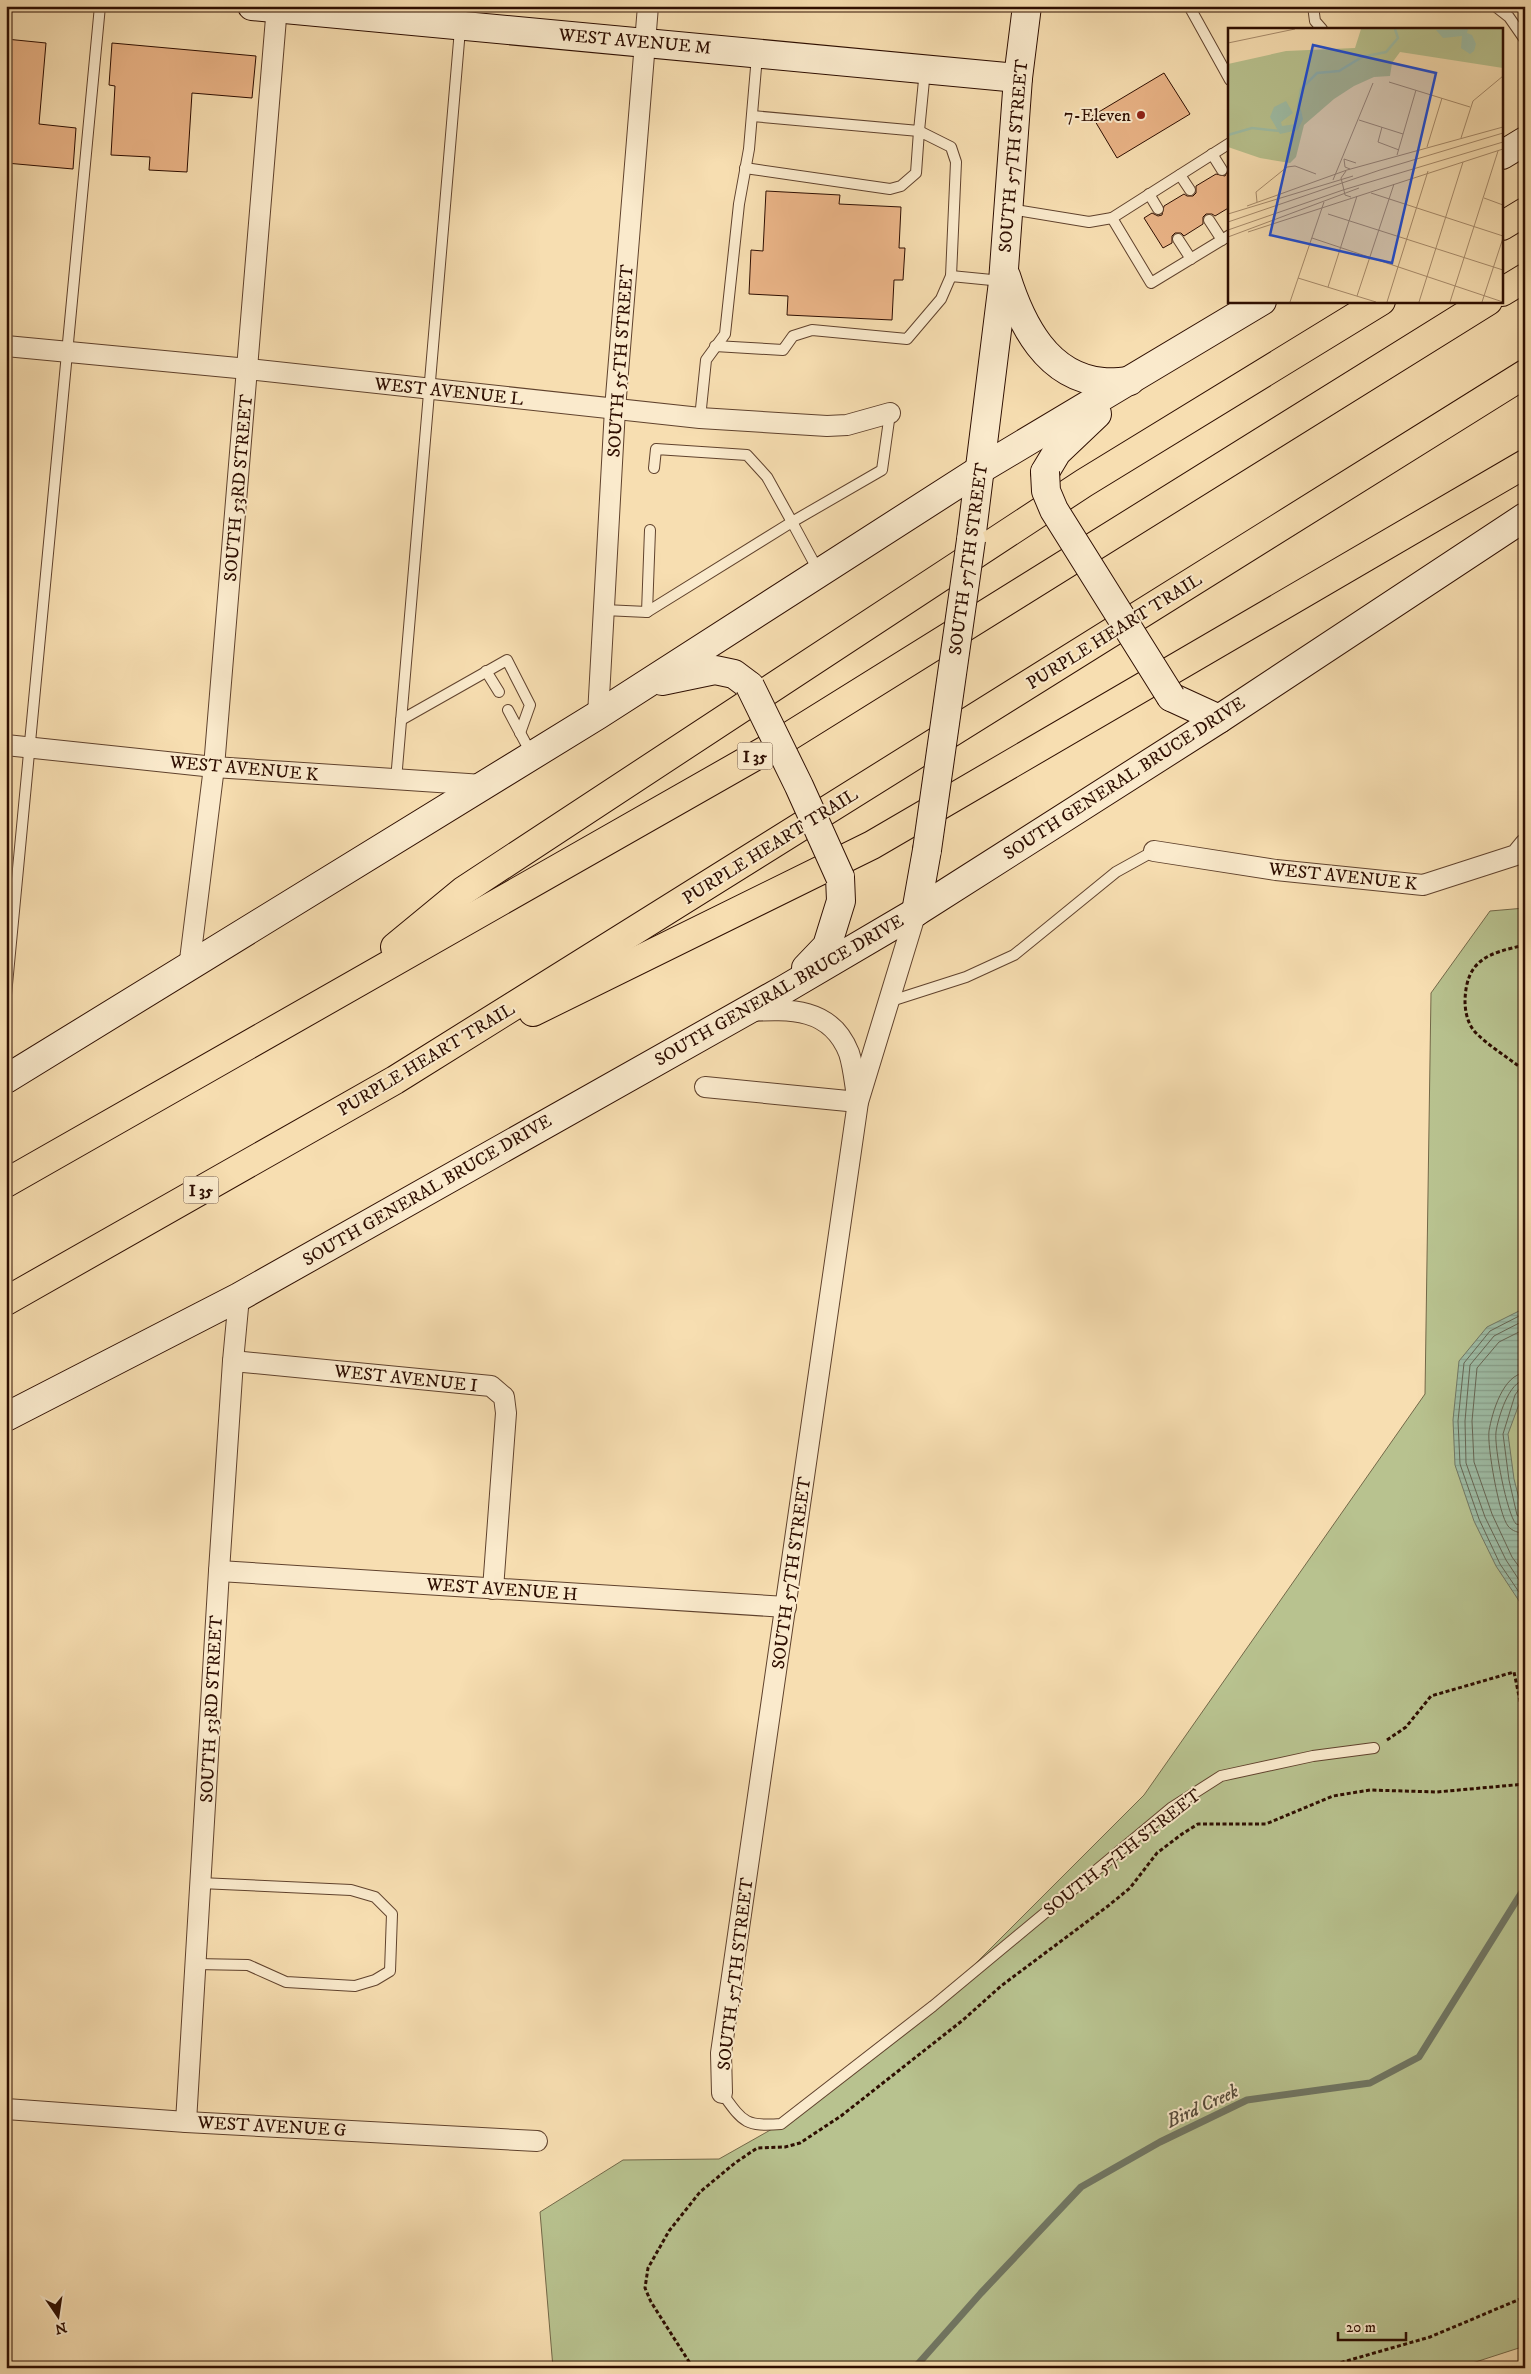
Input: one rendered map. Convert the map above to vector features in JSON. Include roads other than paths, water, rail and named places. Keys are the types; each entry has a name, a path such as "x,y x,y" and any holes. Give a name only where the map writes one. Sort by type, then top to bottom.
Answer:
{"highway":[{"path":"1504,225 1525,212"},
{"path":"1504,291 1525,278"},
{"path":"336,995 471,886 1084,483 1378,302"},
{"name":"I 35","path":"6,1183 780,742 1486,302"},
{"name":"PURPLE HEART TRAIL","path":"6,1300 395,1080 1525,374"},
{"path":"395,1080 872,845 1525,464"}],"main road":[{"name":"SOUTH 57TH STREET","path":"916,912 927,850 981,469 1003,275 1018,78 1027,6"},
{"name":"WEST AVENUE M","path":"269,7 461,16 645,41 1018,78"},
{"path":"1504,154 1525,141"},
{"path":"1003,275 1024,322 1048,357 1070,373 1102,382 1130,382"},
{"path":"6,1079 189,968 483,785 526,744 598,715 981,469 1130,382 1260,302"},
{"path":"1130,382 1057,452 1045,472 1046,491 1054,510 1171,697 1219,718"},
{"name":"SOUTH GENERAL BRUCE DRIVE","path":"6,1417 239,1297 742,1011 786,989 916,912 1219,718 1525,517"},
{"path":"648,683 715,670 734,674 750,686 799,786 840,877 841,901 827,946 786,989"}],"street":[{"name":"SOUTH 55TH STREET","path":"598,715 615,408 648,6"},
{"name":"SOUTH 53RD STREET","path":"189,968 214,767 248,369 269,7"},
{"name":"WEST AVENUE L","path":"6,346 248,369 700,418 827,426 847,425 890,413"},
{"name":"WEST AVENUE K","path":"6,745 214,767 483,785"},
{"name":"WEST AVENUE K","path":"1154,851 1276,870 1423,885 1516,855 1525,844"},
{"name":"SOUTH 57TH STREET","path":"722,2094 722,2053 858,1102 916,912"},
{"name":"SOUTH 57TH STREET","path":"742,1011 798,1010 818,1016 835,1032 848,1053 858,1102"},
{"path":"705,1087 858,1102"},
{"name":"SOUTH 53RD STREET","path":"186,2122 219,1571 239,1297"},
{"name":"WEST AVENUE I","path":"233,1361 491,1386 504,1397 506,1413 493,1589"},
{"name":"WEST AVENUE H","path":"219,1571 786,1607"},
{"name":"WEST AVENUE G","path":"6,2109 186,2122 537,2141"}],"lane":[{"path":"6,995 100,6"},
{"path":"1189,6 1228,76"},
{"path":"1313,6 1315,21 1321,28"},
{"path":"1495,6 1509,17 1525,40"},
{"path":"396,780 431,389 461,16"},
{"path":"700,418 706,360 725,334 739,204 746,168 752,116 757,52"},
{"path":"746,168 890,189 901,186 916,173 925,69"},
{"path":"715,346 784,350 793,336 812,330 907,339 941,299 951,276 956,162 951,147 919,132 752,116"},
{"path":"1008,209 1089,222 1112,218 1228,144"},
{"path":"1212,154 1222,170"},
{"path":"1180,174 1190,190"},
{"path":"1149,194 1158,209"},
{"path":"1112,218 1152,283 1226,237 1209,220"},
{"path":"1178,239 1191,259"},
{"path":"951,276 1003,275"},
{"path":"604,610 647,612 792,522 882,470 890,413"},
{"path":"654,468 656,449 747,456 767,477 820,573"},
{"path":"647,612 650,530"},
{"path":"401,720 507,660 530,705 526,744"},
{"path":"486,671 499,692"},
{"path":"508,710 526,744"},
{"path":"888,1002 966,977 1014,955 1116,872 1154,851"},
{"name":"SOUTH 57TH STREET","path":"722,2094 740,2117 757,2126 781,2124 932,2006 1171,1808 1221,1776 1313,1756 1374,1748"},
{"path":"195,1964 248,1965 286,1982 355,1986 375,1980 390,1971 392,1914 375,1897 351,1890 200,1883"}],"water":[{"path":"1525,1308 1525,1388 1508,1434 1514,1479 1525,1522 1525,1610 1496,1566 1474,1521 1455,1465 1453,1420 1459,1361 1487,1327"}],"waterway":[{"name":"Bird Creek","path":"911,2368 918,2364 981,2293 1081,2187 1160,2142 1247,2100 1370,2083 1419,2057 1525,1887"}],"place":[{"name":"7-Eleven","path":"1141,115"}]}
